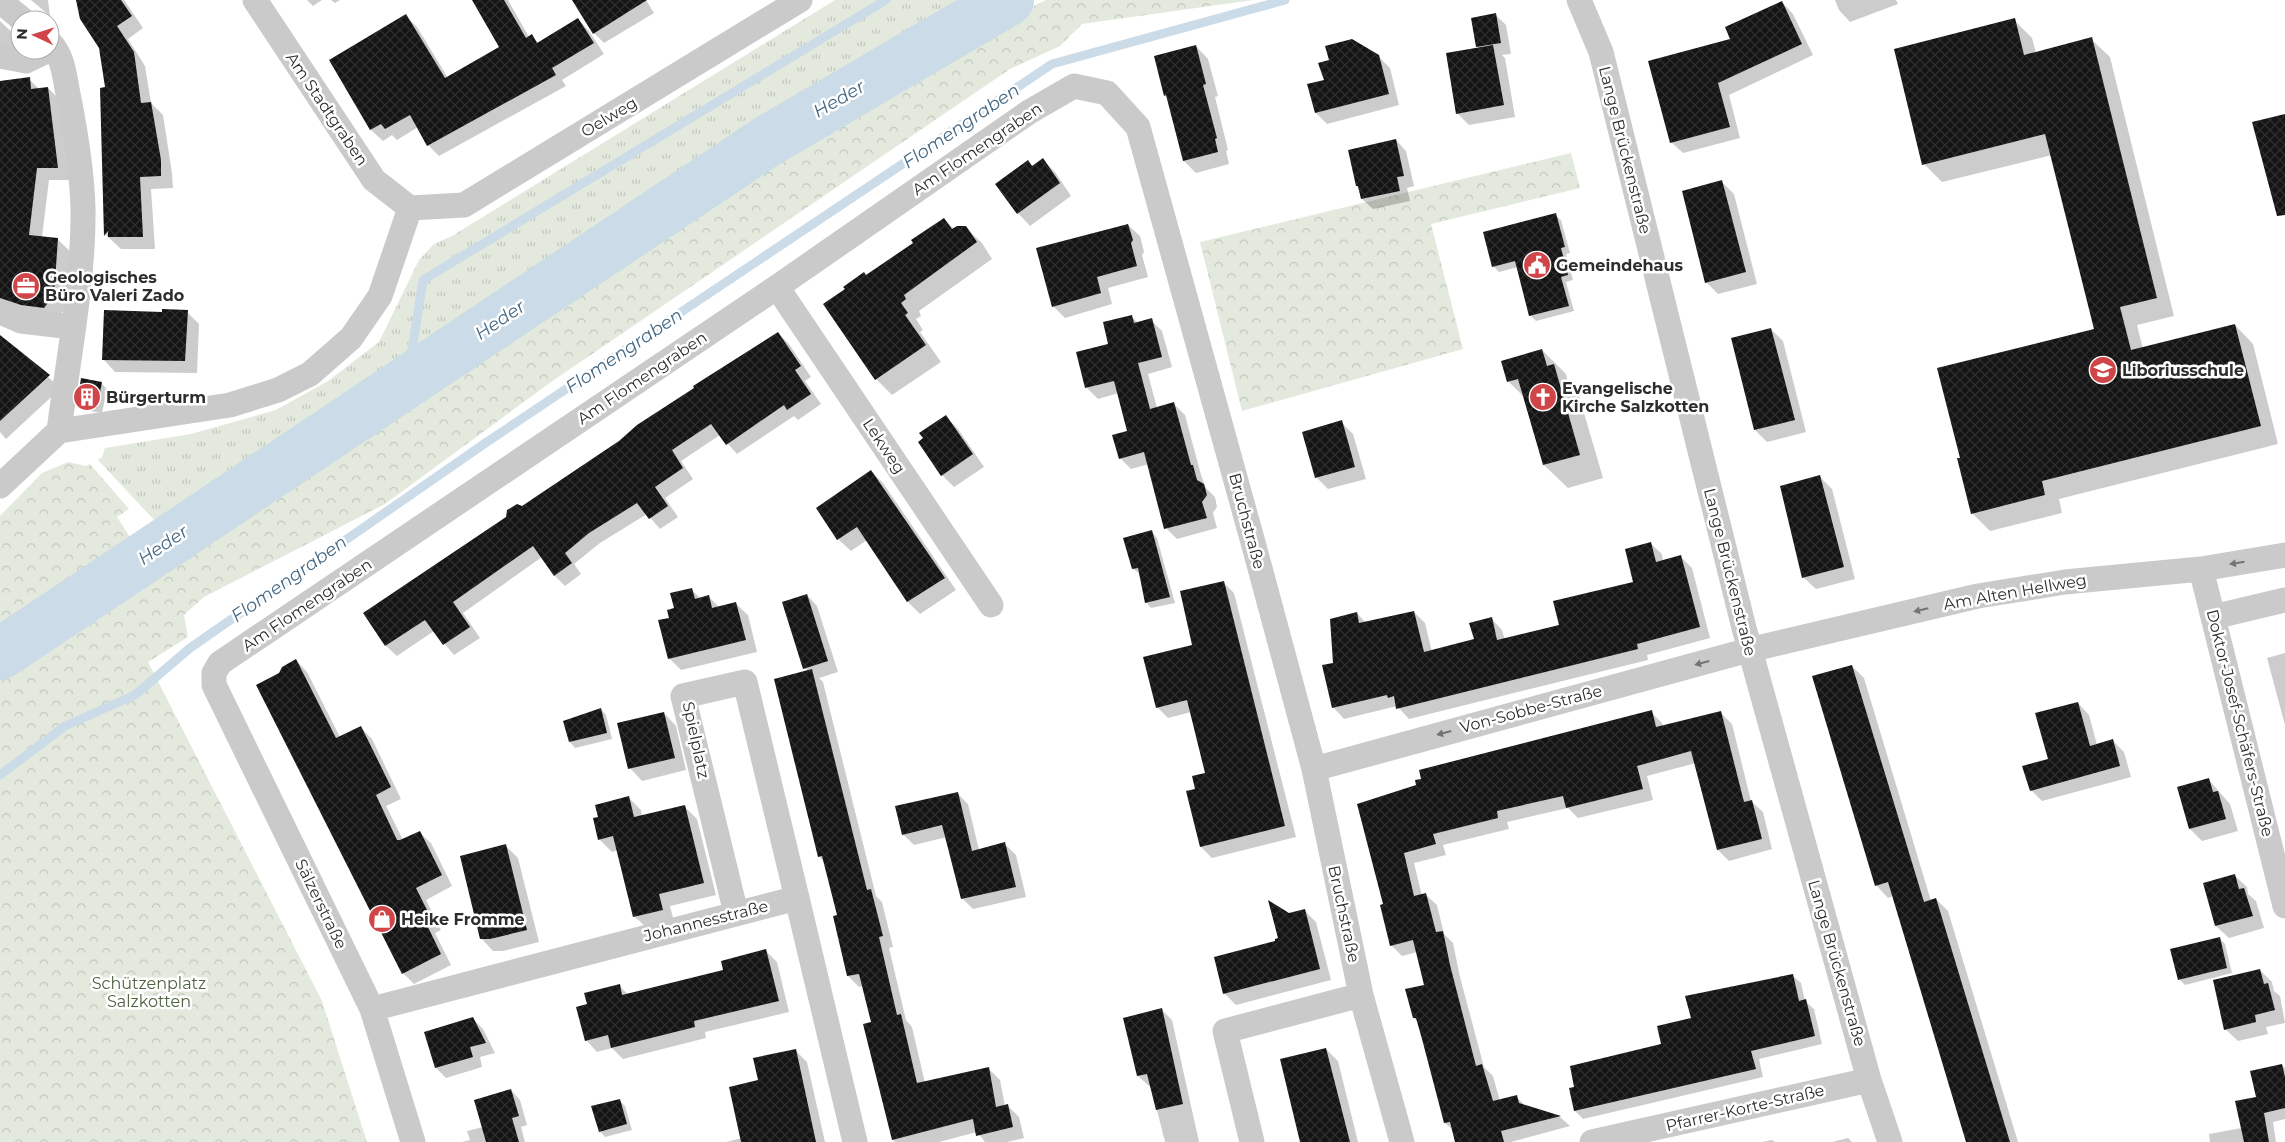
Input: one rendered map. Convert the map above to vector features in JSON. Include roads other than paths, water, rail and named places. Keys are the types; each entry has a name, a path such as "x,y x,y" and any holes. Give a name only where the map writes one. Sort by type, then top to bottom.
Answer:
{"street":[{"name":"Am Stadtgraben","path":"255,0 374,180 410,208"},
{"name":"Oelweg","path":"410,208 464,205 800,0"},
{"name":"Lange Brückenstraße","path":"1579,0 1601,52 1749,650 1869,1080 1890,1142"},
{"path":"0,1 11,10"},
{"path":"58,60 62,66 77,142 83,208 82,244 59,431"},
{"name":"Am Flomengraben","path":"214,673 220,664 228,658 777,287 1029,112 1074,86"},
{"name":"Bruchstraße","path":"1074,86 1107,93 1138,127 1314,769 1361,995 1402,1142"},
{"path":"0,486 59,431 230,405 278,390 310,374 352,338 380,296 410,208"},
{"name":"Lekweg","path":"777,287 991,605"},
{"path":"0,312 21,321 72,327"},
{"name":"Am Alten Hellweg","path":"1749,650 1978,596 2065,582 2201,569 2285,555"},
{"name":"Doktor-Josef-Schäfers-Straße","path":"2201,569 2285,906"},
{"path":"2213,617 2285,600"},
{"name":"Von-Sobbe-Straße","path":"1314,769 1749,650"},
{"name":"Sälzerstraße","path":"214,673 214,685 372,1009 414,1142"},
{"name":"Spielplatz","path":"736,913 683,696 744,682 797,898"},
{"path":"797,898 855,1142"},
{"name":"Johannesstraße","path":"372,1009 797,898"},
{"path":"1252,1142 1225,1031 1361,995"},
{"name":"Pfarrer-Korte-Straße","path":"1592,1142 1869,1080"}],"waterway":[{"path":"407,382 423,280 886,0"},
{"name":"Heder","path":"0,654 766,142 1008,0"},
{"name":"Flomengraben","path":"0,775 65,726 135,695 190,648 484,444 1052,64 1285,0"}],"place":[{"name":"Gemeindehaus","path":"1537,265"},
{"name":"Geologisches Büro Valeri Zado","path":"26,286"},
{"name":"Liboriusschule","path":"2103,370"},
{"name":"Bürgerturm","path":"87,397"},
{"name":"Evangelische Kirche Salzkotten","path":"1543,397"},
{"name":"Heike Fromme","path":"382,919"}],"park label":[{"name":"Schützenplatz Salzkotten","path":"149,992"}]}
